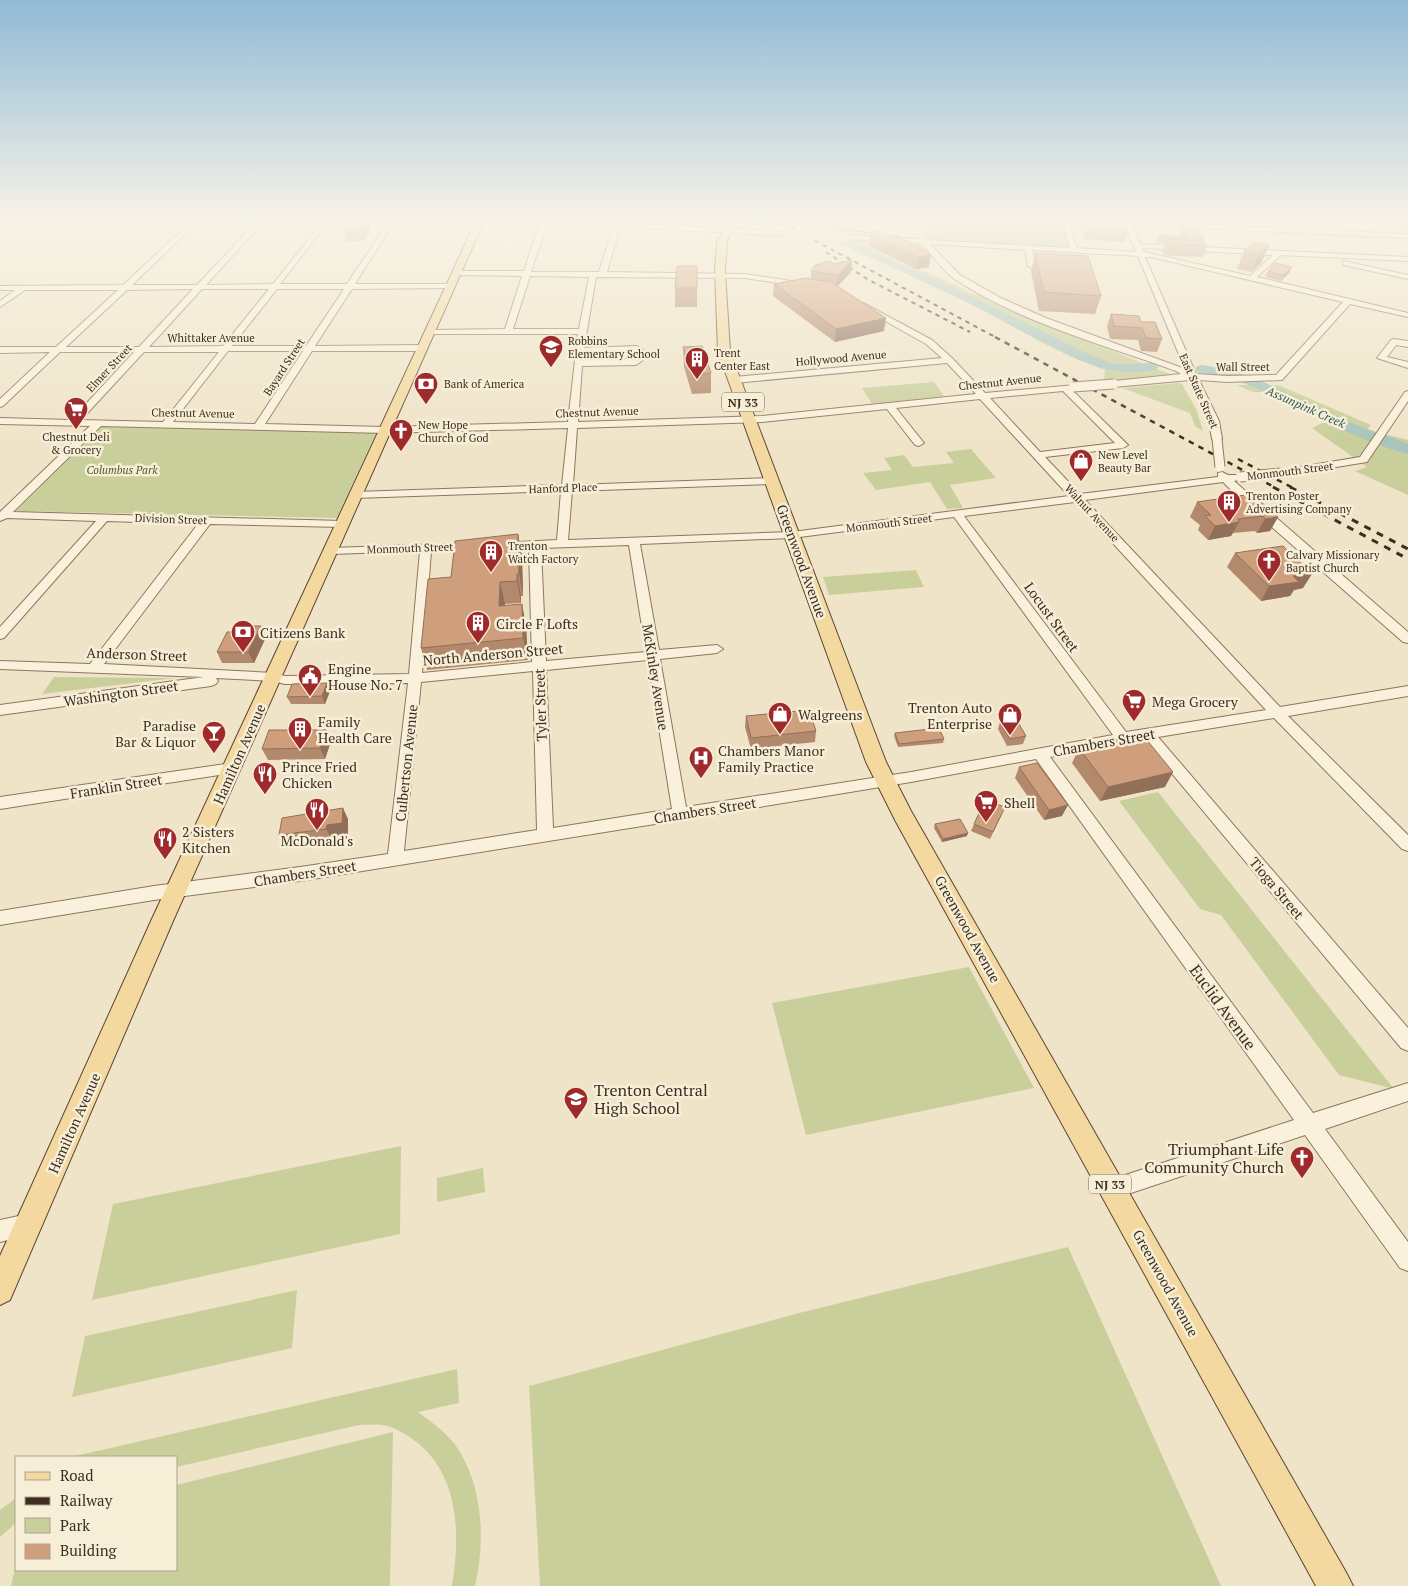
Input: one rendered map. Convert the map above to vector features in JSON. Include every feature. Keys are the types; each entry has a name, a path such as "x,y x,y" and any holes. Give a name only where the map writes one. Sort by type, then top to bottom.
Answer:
{"main road":[{"name":"Hamilton Avenue","path":"0,1290 177,890 447,293"},
{"name":"Greenwood Avenue","path":"722,293 724,352 876,762 885,781 1335,1586"}],"street":[{"path":"0,305 16,293"},
{"path":"0,404 119,293"},
{"name":"Elmer Street","path":"74,422 194,293"},
{"path":"166,425 269,293"},
{"name":"Bayard Street","path":"258,427 344,293"},
{"path":"508,331 521,293"},
{"path":"562,544 579,351 589,293"},
{"path":"985,293 1043,320 1143,358 1176,374 1193,376"},
{"name":"East State Street","path":"1157,293 1182,353 1214,421 1220,467 1226,480 1408,640"},
{"path":"1314,293 1408,315"},
{"name":"Walnut Avenue","path":"853,300 929,342 949,360 1276,712 1408,845"},
{"name":"Wall Street","path":"1193,376 1227,379 1280,377 1348,301"},
{"path":"430,332 582,331"},
{"path":"1408,344 1398,341 1394,342 1381,358 1408,365"},
{"name":"Whittaker Avenue","path":"0,350 422,348"},
{"path":"578,363 636,362 639,360 639,350 579,351"},
{"path":"1159,362 1177,361 1181,359 1182,353"},
{"path":"1143,358 1159,362 1193,376"},
{"name":"Hollywood Avenue","path":"734,380 949,360"},
{"name":"Chestnut Avenue","path":"0,421 385,430 750,420 1193,376"},
{"path":"1039,455 1123,444 1069,388"},
{"name":"Monmouth Street","path":"331,551 792,535 1358,462 1363,460 1408,394"},
{"path":"890,406 919,443"},
{"path":"2,516 99,423"},
{"name":"Hanford Place","path":"355,495 772,480"},
{"name":"Locust Street","path":"957,514 1123,738"},
{"name":"Division Street","path":"2,516 342,524"},
{"path":"0,635 105,517"},
{"path":"93,668 206,520"},
{"name":"McKinley Avenue","path":"634,541 680,814"},
{"name":"Tyler Street","path":"535,545 545,835"},
{"name":"Culbertson Avenue","path":"395,859 415,678 426,548"},
{"name":"North Anderson Street","path":"273,677 286,680 415,678 716,649"},
{"name":"Anderson Street","path":"0,665 273,677"},
{"name":"Washington Street","path":"0,710 242,676"},
{"name":"Chambers Street","path":"0,918 177,890 290,876 885,781 1146,734 1408,691"},
{"name":"Tioga Street","path":"1146,734 1408,1042"},
{"name":"Euclid Avenue","path":"1039,753 1408,1260"},
{"name":"Franklin Street","path":"0,803 232,768"},
{"path":"1113,1189 1408,1092"},
{"path":"0,1230 28,1225"}],"green space":[{"path":"954,293 978,294 1024,315 1177,377 1111,383 1104,378 1105,369 1075,356"},
{"path":"934,382 944,396 872,404 862,388"},
{"path":"1182,384 1196,409 1203,431 1195,426 1190,413 1122,388"},
{"path":"1236,385 1278,385 1371,425 1367,430 1408,440 1408,495 1355,471 1367,467 1312,428 1324,422 1265,392 1253,392"},
{"name":"Columbus Park","path":"103,426 376,433 337,518 16,511"},
{"path":"971,449 996,478 950,485 963,508 947,509 930,482 876,490 863,473 892,470 884,458 904,455 913,467 954,463 946,452"},
{"path":"916,570 924,587 829,595 823,577"},
{"path":"54,677 171,678 175,678 42,694"},
{"path":"1158,792 1394,1089 1339,1075 1221,915 1200,909 1119,801"},
{"path":"969,967 1034,1088 806,1135 772,1003"},
{"path":"401,1146 400,1234 92,1300 113,1204"},
{"path":"483,1168 485,1192 437,1202 437,1178"},
{"path":"1068,1247 1221,1586 540,1586 529,1386 799,1313"},
{"path":"297,1290 292,1348 72,1397 85,1336"},
{"path":"457,1369 459,1403 418,1412 453,1442 471,1474 476,1492 481,1530 475,1586 452,1586 455,1567 456,1529 450,1491 443,1474 433,1458 419,1444 402,1432 387,1426 359,1425 178,1467 178,1456 75,1456"},
{"path":"393,1432 390,1586 11,1586 15,1568 15,1571 178,1571 178,1485"},
{"path":"15,1499 15,1524 0,1537 0,1510"}],"building":[{"path":"786,293 848,293 886,318 836,329"},
{"path":"1058,293 1100,293 1101,296"},
{"path":"1111,314 1139,316 1141,322 1155,322 1162,339 1146,338 1142,328 1114,326"},
{"path":"702,346 711,373 692,374 683,347"},
{"path":"1252,494 1278,517 1265,519 1263,516 1238,519 1239,522 1215,526 1205,516 1211,515 1197,502"},
{"path":"518,534 519,574 517,574 517,581 500,582 499,606 522,604 523,638 421,648 428,579 451,577 455,541"},
{"path":"1283,546 1312,574 1293,576 1299,582 1269,586 1235,553"},
{"path":"243,626 261,626 248,652 217,652 227,632 240,632"},
{"path":"327,683 322,696 287,697 292,684"},
{"path":"809,710 816,731 751,738 746,716"},
{"path":"1016,719 1026,736 1010,739 1000,722"},
{"path":"939,728 944,739 899,744 895,733"},
{"path":"269,730 326,730 320,748 262,749"},
{"path":"1142,734 1173,772 1108,787 1079,748"},
{"path":"1037,763 1068,805 1049,810 1019,767"},
{"name":"Shell","path":"985,800 1005,807 993,832 974,824"},
{"path":"343,808 342,823 327,825 326,829 279,835 282,818"},
{"path":"960,819 968,833 943,839 935,824"}],"waterway":[{"name":"Assunpink Creek","path":"956,293 1075,353 1104,365 1118,368 1152,367"},
{"name":"Assunpink Creek","path":"1202,369 1217,371 1250,381 1330,419 1408,449"}],"railway":[{"path":"894,293 970,332"},
{"path":"913,293 997,338"},
{"path":"995,337 1276,488"},
{"path":"1238,459 1293,488"},
{"path":"1273,487 1408,559"},
{"path":"1290,487 1408,549"}],"place":[{"name":"Robbins Elementary School","path":"551,368"},
{"name":"Trent Center East","path":"697,380"},
{"name":"Bank of America","path":"426,405"},
{"name":"Chestnut Deli & Grocery","path":"76,430"},
{"name":"New Hope Church of God","path":"401,452"},
{"name":"New Level Beauty Bar","path":"1081,482"},
{"name":"Trenton Poster Advertising Company","path":"1229,523"},
{"name":"Trenton Watch Factory","path":"491,573"},
{"name":"Calvary Missionary Baptist Church","path":"1269,582"},
{"name":"Circle F Lofts","path":"478,644"},
{"name":"Citizens Bank","path":"243,653"},
{"name":"Engine House No. 7","path":"310,697"},
{"name":"Mega Grocery","path":"1134,722"},
{"name":"Walgreens","path":"780,735"},
{"name":"Trenton Auto Enterprise","path":"1010,736"},
{"name":"Family Health Care","path":"300,750"},
{"name":"Paradise Bar & Liquor","path":"214,754"},
{"name":"Chambers Manor Family Practice","path":"701,779"},
{"name":"Prince Fried Chicken","path":"265,795"},
{"name":"Shell","path":"986,823"},
{"name":"McDonald's","path":"317,831"},
{"name":"2 Sisters Kitchen","path":"165,860"},
{"name":"Trenton Central High School","path":"576,1120"},
{"name":"Triumphant Life Community Church","path":"1302,1179"}]}
